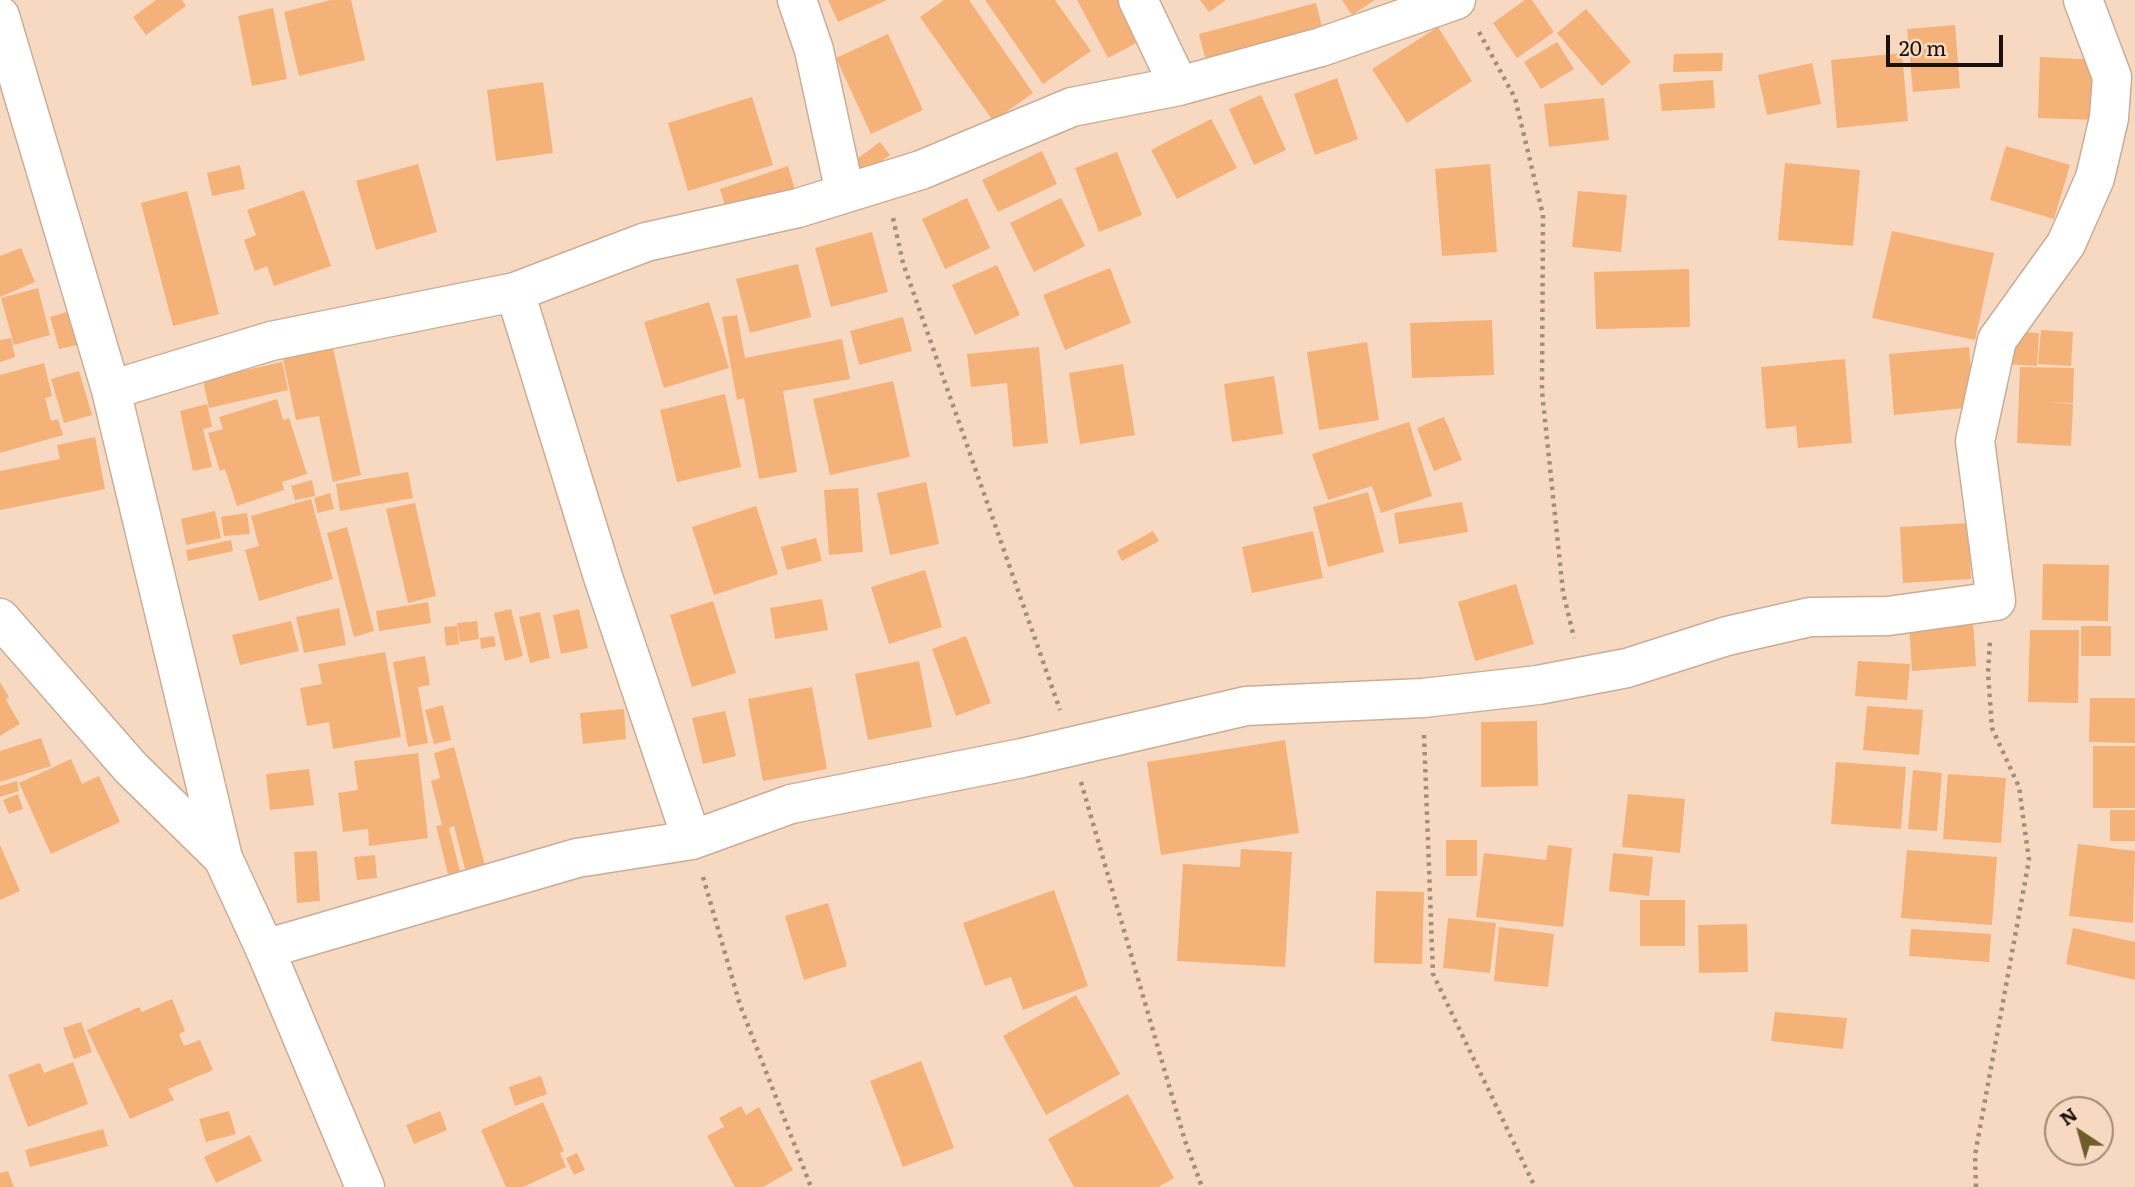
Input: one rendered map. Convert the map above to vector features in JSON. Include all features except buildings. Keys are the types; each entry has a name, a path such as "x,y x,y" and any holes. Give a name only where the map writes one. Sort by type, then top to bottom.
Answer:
{"street":[{"path":"797,0 814,50 845,193"},
{"path":"1138,0 1179,86"},
{"path":"265,949 577,858 692,840 791,804 1246,706 1423,698 1538,685 1626,668 1727,636 1810,617 1888,616 1996,601 1975,441 1997,340 2066,244 2095,178 2109,118 2112,76 2083,0"},
{"path":"111,390 271,341 515,292 646,242 798,208 922,170 1073,107 1179,86 1321,47 1466,12"},
{"path":"0,16 111,390 223,858 265,949 365,1187"},
{"path":"515,292 603,577 692,840"},
{"path":"0,618 13,649 223,858"}],"path":[{"path":"1466,12 1515,98 1544,215 1542,391 1563,592 1583,676"},
{"path":"884,181 903,263 1072,745 1185,1141 1202,1187"},
{"path":"1976,1187 1975,1155 2029,860 2019,787 1992,728 1988,673 1996,601"},
{"path":"1423,698 1433,974 1535,1187"},
{"path":"692,840 740,1005 810,1187"}]}
